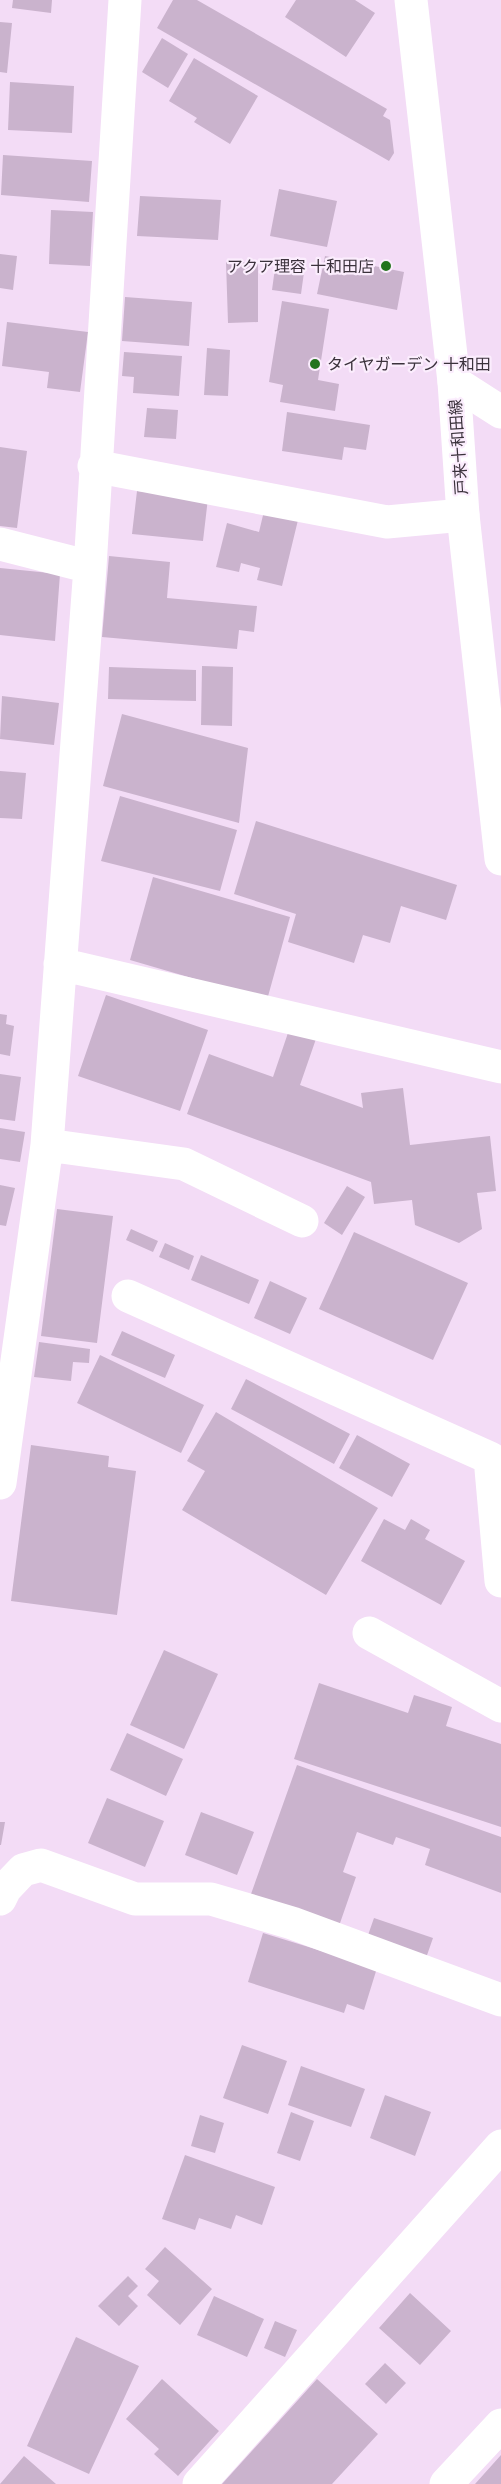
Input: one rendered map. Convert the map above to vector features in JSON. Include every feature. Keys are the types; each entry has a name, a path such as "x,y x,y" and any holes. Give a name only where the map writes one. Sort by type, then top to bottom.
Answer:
{"street":[{"path":"0,1483 47,1145 90,567 94,466 125,0"},
{"name":"戸来十和田線","path":"411,0 454,382 463,515 496,772 501,859"},
{"path":"454,382 501,412"},
{"path":"94,466 387,522 463,515"},
{"path":"0,544 90,567"},
{"path":"60,964 501,1067"},
{"path":"47,1145 184,1164 302,1221"},
{"path":"128,1296 490,1458 501,1575"},
{"path":"369,1633 501,1706"},
{"path":"0,1899 5,1889 23,1870 41,1865 135,1899 211,1899 292,1923 501,2000"},
{"path":"199,2484 501,2146"},
{"path":"446,2484 501,2425"}],"building":[{"path":"13,0 52,0 51,13 12,8"},
{"path":"173,0 197,0 387,109 383,116 390,120 394,153 389,161 157,28"},
{"path":"296,0 355,0 375,13 346,57 285,17"},
{"path":"0,22 12,23 7,73 0,72"},
{"path":"162,38 188,54 168,88 142,72"},
{"path":"194,58 258,96 230,144 194,122 197,118 169,101"},
{"path":"10,82 74,86 72,133 8,130"},
{"path":"3,155 92,161 89,202 1,195"},
{"path":"279,189 337,201 327,247 270,236"},
{"path":"140,196 221,200 218,240 137,236"},
{"path":"51,210 93,212 90,266 49,264"},
{"path":"0,254 17,256 13,290 0,288"},
{"path":"325,256 404,272 397,310 317,294"},
{"path":"276,261 305,265 301,294 272,290"},
{"path":"226,262 258,262 258,322 228,323"},
{"path":"125,297 192,302 189,346 122,341"},
{"path":"282,301 329,309 318,380 339,384 335,411 280,402 283,385 269,382"},
{"path":"7,322 88,332 80,392 47,388 49,372 2,366"},
{"path":"207,348 230,350 228,396 204,395"},
{"path":"124,352 182,356 179,396 133,393 134,377 122,376"},
{"path":"147,408 178,410 176,439 144,437"},
{"path":"287,412 370,425 366,450 344,447 342,460 282,451"},
{"path":"0,447 27,451 17,528 0,526"},
{"path":"137,491 208,498 203,541 132,534"},
{"path":"264,511 298,520 282,586 257,580 260,568 241,563 239,572 216,567 227,523 259,532"},
{"path":"109,556 170,562 167,598 257,606 254,632 239,630 237,649 102,637"},
{"path":"0,568 60,574 55,641 0,635"},
{"path":"202,666 233,667 232,726 201,725"},
{"path":"109,667 196,670 196,701 108,699"},
{"path":"2,696 59,703 54,745 0,739"},
{"path":"122,714 248,748 239,823 103,786"},
{"path":"0,771 26,773 22,819 0,818"},
{"path":"120,796 237,830 220,891 101,861"},
{"path":"256,821 457,885 446,920 401,906 390,943 363,935 354,963 288,942 296,914 234,894"},
{"path":"153,877 290,917 267,1000 130,960"},
{"path":"106,995 208,1030 180,1111 78,1076"},
{"path":"0,1014 7,1015 6,1024 14,1026 10,1056 0,1054"},
{"path":"290,1027 317,1036 300,1085 363,1108 361,1093 403,1088 410,1145 490,1136 496,1191 477,1193 482,1229 459,1243 415,1225 412,1200 374,1204 371,1182 187,1114 209,1054 273,1077"},
{"path":"0,1074 21,1077 15,1121 0,1119"},
{"path":"0,1128 25,1132 20,1162 0,1159"},
{"path":"0,1185 15,1188 6,1226 0,1225"},
{"path":"347,1186 365,1197 342,1235 324,1223"},
{"path":"57,1209 113,1216 97,1343 41,1336"},
{"path":"131,1229 158,1241 153,1252 126,1240"},
{"path":"354,1232 468,1283 433,1360 319,1309"},
{"path":"165,1243 194,1256 189,1270 159,1257"},
{"path":"201,1255 259,1280 249,1304 191,1280"},
{"path":"270,1281 307,1298 290,1334 254,1318"},
{"path":"122,1331 175,1355 165,1378 111,1355"},
{"path":"39,1342 90,1349 89,1363 73,1362 71,1381 34,1377"},
{"path":"100,1355 204,1405 181,1453 77,1403"},
{"path":"246,1379 350,1434 334,1464 231,1409"},
{"path":"216,1412 378,1508 326,1595 182,1510 205,1471 187,1461"},
{"path":"357,1435 410,1464 392,1497 339,1468"},
{"path":"31,1445 109,1456 108,1467 136,1471 117,1615 11,1601"},
{"path":"384,1519 405,1530 411,1519 430,1530 425,1539 465,1561 441,1605 361,1561"},
{"path":"164,1650 218,1674 184,1749 130,1725"},
{"path":"319,1683 408,1713 414,1695 452,1707 446,1726 501,1744 501,1827 294,1759"},
{"path":"127,1733 183,1759 166,1796 110,1770"},
{"path":"297,1765 501,1837 501,1893 425,1865 430,1849 396,1837 393,1845 357,1832 343,1872 356,1877 339,1926 251,1894"},
{"path":"107,1798 164,1821 145,1867 88,1843"},
{"path":"201,1812 254,1832 237,1875 185,1855"},
{"path":"0,1822 5,1822 1,1845 0,1845"},
{"path":"374,1918 433,1938 426,1958 367,1938"},
{"path":"263,1933 377,1968 364,2010 347,2004 344,2013 248,1982"},
{"path":"242,2045 287,2061 268,2114 223,2098"},
{"path":"301,2066 365,2089 351,2127 288,2105"},
{"path":"385,2095 431,2112 415,2156 370,2138"},
{"path":"291,2112 314,2121 300,2161 277,2153"},
{"path":"200,2115 224,2123 215,2153 191,2146"},
{"path":"185,2155 275,2187 262,2225 236,2215 231,2229 199,2218 195,2230 162,2219"},
{"path":"165,2247 212,2289 180,2325 147,2295 159,2281 145,2269"},
{"path":"128,2276 138,2286 128,2296 138,2306 119,2326 98,2306"},
{"path":"410,2293 451,2331 420,2365 379,2328"},
{"path":"214,2296 264,2319 247,2357 197,2335"},
{"path":"275,2321 297,2330 285,2357 264,2348"},
{"path":"76,2337 139,2366 89,2474 27,2446"},
{"path":"385,2363 406,2383 386,2404 365,2384"},
{"path":"162,2379 219,2431 178,2476 154,2454 159,2449 126,2419"},
{"path":"317,2379 378,2434 332,2484 222,2484"},
{"path":"501,2455 501,2484 475,2484"},
{"path":"24,2456 56,2484 0,2484"}],"place":[{"name":"アクア理容 十和田店","path":"386,266"},
{"name":"タイヤガーデン 十和田","path":"315,364"}]}
